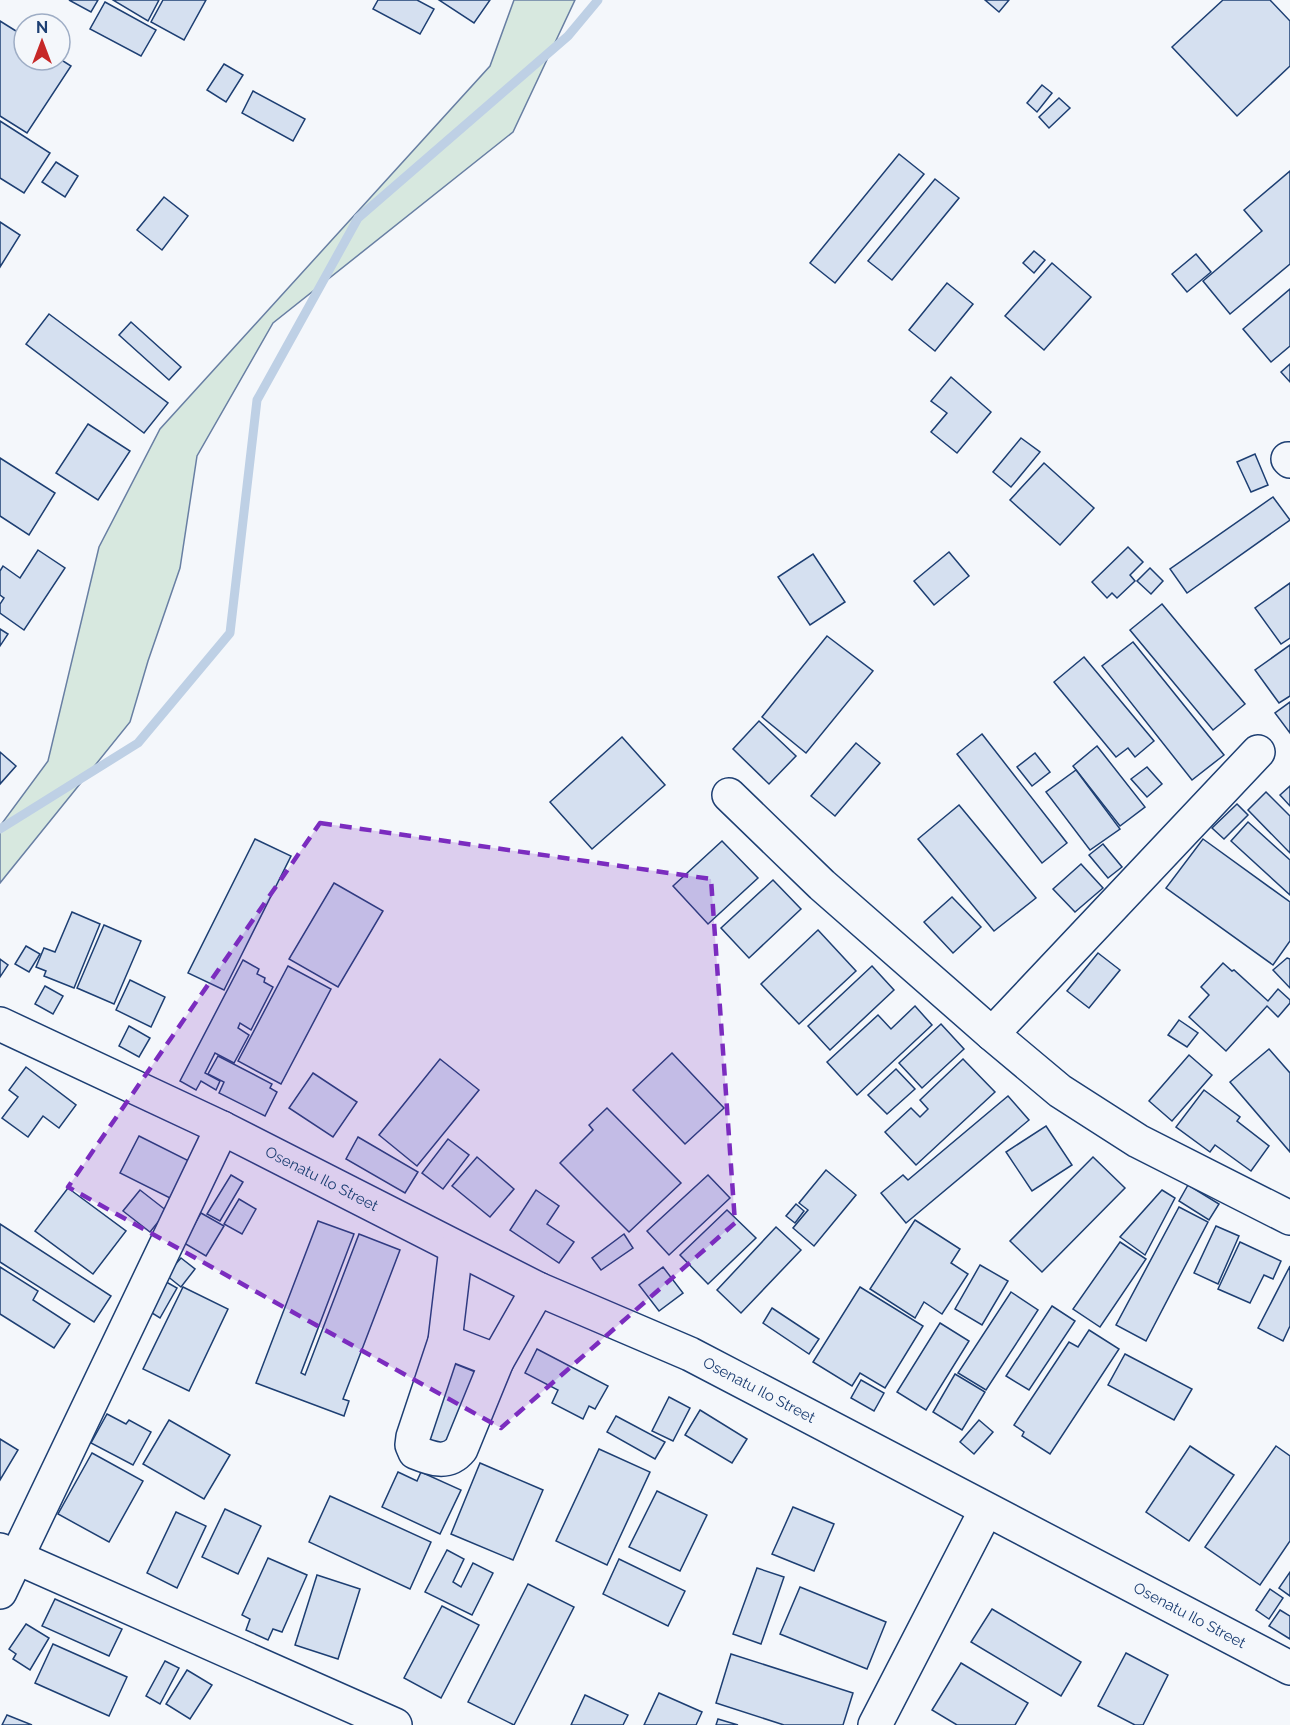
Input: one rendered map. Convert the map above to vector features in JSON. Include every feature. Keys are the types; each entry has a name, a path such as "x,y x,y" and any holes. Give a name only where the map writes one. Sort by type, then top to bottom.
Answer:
{"street":[{"path":"992,1034 1258,752"},
{"path":"729,795 822,885 1060,1091 1138,1141 1290,1218"},
{"name":"Osenatu Ilo Street","path":"0,1024 222,1128 538,1289 690,1354 1290,1668"},
{"path":"0,1592 8,1554 222,1128"},
{"path":"456,1248 446,1341 413,1437 413,1449 424,1456 444,1460 452,1458 461,1449 497,1361 538,1289"},
{"path":"446,1341 497,1361"},
{"path":"875,1725 986,1510"},
{"path":"8,1554 395,1725"}],"highlighted area":[{"path":"320,823 711,879 735,1223 501,1428 68,1187"}],"shaded area":[{"path":"514,0 575,0 513,132 273,323 197,456 180,568 130,722 0,883 0,826 48,761 99,547 160,429 490,66"}],"building":[{"path":"69,0 98,0 91,12"},
{"path":"113,0 159,0 148,21"},
{"path":"163,0 206,0 184,40 151,22"},
{"path":"378,0 417,0 434,9 420,34 373,9"},
{"path":"439,0 490,0 474,23"},
{"path":"985,0 1009,0 999,12"},
{"path":"1223,0 1270,0 1290,21 1290,66 1237,116 1172,47"},
{"path":"105,2 156,30 141,56 90,29"},
{"path":"0,21 12,28 12,72 67,72 27,133 0,116"},
{"path":"224,64 243,75 226,102 207,90"},
{"path":"1042,85 1052,93 1037,112 1027,103"},
{"path":"253,91 305,119 293,141 242,113"},
{"path":"1059,98 1070,108 1049,128 1039,117"},
{"path":"0,121 50,153 24,193 0,178"},
{"path":"899,154 924,174 835,283 810,263"},
{"path":"56,162 78,176 65,197 42,182"},
{"path":"1290,171 1290,264 1230,314 1203,281 1262,231 1244,210"},
{"path":"935,179 959,198 892,280 868,261"},
{"path":"164,197 188,216 162,250 137,230"},
{"path":"0,222 20,235 0,267"},
{"path":"1034,251 1045,260 1034,273 1023,263"},
{"path":"1196,254 1211,272 1187,292 1172,274"},
{"path":"1052,263 1091,297 1044,350 1005,316"},
{"path":"947,283 973,304 935,351 909,330"},
{"path":"1290,289 1290,346 1271,362 1243,329"},
{"path":"49,314 168,403 144,433 26,344"},
{"path":"131,322 181,367 169,380 119,335"},
{"path":"1290,364 1290,382 1281,372"},
{"path":"951,377 991,412 957,453 931,432 947,413 931,401"},
{"path":"88,424 130,451 98,500 56,473"},
{"path":"1021,438 1040,452 1011,487 993,472"},
{"path":"1255,454 1268,485 1251,492 1237,462"},
{"path":"0,458 55,493 29,535 0,516"},
{"path":"1044,463 1094,508 1060,545 1010,500"},
{"path":"1273,497 1290,520 1187,593 1170,569"},
{"path":"1128,547 1143,562 1130,575 1135,581 1117,598 1112,593 1107,598 1092,582"},
{"path":"38,550 65,568 24,630 0,613 0,604 4,598 0,595 0,571 3,566 20,578"},
{"path":"949,552 969,576 934,605 914,581"},
{"path":"813,554 845,602 810,625 778,577"},
{"path":"1150,568 1163,581 1151,594 1137,581"},
{"path":"1290,583 1290,638 1281,644 1255,608"},
{"path":"1162,604 1245,704 1213,730 1130,630"},
{"path":"0,629 8,634 0,646"},
{"path":"827,636 873,671 806,753 762,717"},
{"path":"1133,642 1224,755 1192,780 1102,666"},
{"path":"1290,645 1290,696 1279,703 1255,670"},
{"path":"1084,657 1154,741 1135,757 1128,748 1116,757 1054,682"},
{"path":"1290,702 1290,733 1275,713"},
{"path":"759,721 796,756 769,784 733,749"},
{"path":"982,734 1067,843 1042,863 957,754"},
{"path":"622,737 665,785 592,849 550,802"},
{"path":"856,743 880,763 835,816 811,796"},
{"path":"1097,746 1145,807 1120,826 1073,766"},
{"path":"0,752 16,766 0,784"},
{"path":"1035,753 1050,772 1032,786 1017,767"},
{"path":"1147,767 1162,784 1147,797 1131,779"},
{"path":"1076,770 1120,829 1090,850 1046,792"},
{"path":"1290,786 1290,806 1280,795"},
{"path":"1266,792 1290,816 1290,853 1248,810"},
{"path":"1237,804 1248,815 1224,839 1212,828"},
{"path":"959,805 1036,898 994,931 918,839"},
{"path":"1248,822 1290,860 1290,895 1231,841"},
{"path":"255,839 291,856 224,990 188,973"},
{"path":"1203,839 1290,902 1290,941 1273,965 1166,888"},
{"path":"722,841 758,878 708,924 673,886"},
{"path":"1103,844 1122,867 1108,878 1089,855"},
{"path":"1081,864 1103,888 1075,912 1053,889"},
{"path":"773,880 801,909 749,958 721,928"},
{"path":"334,883 383,911 338,987 289,959"},
{"path":"952,897 981,927 953,953 924,922"},
{"path":"72,912 100,924 74,988 44,976 46,971 36,967 44,948 55,952"},
{"path":"104,925 141,941 114,1004 77,988"},
{"path":"818,930 856,971 799,1024 761,984"},
{"path":"26,946 40,954 29,972 15,964"},
{"path":"1098,953 1120,970 1089,1008 1067,991"},
{"path":"1287,958 1290,959 1290,988 1273,970"},
{"path":"0,959 8,965 0,977"},
{"path":"243,960 259,969 257,974 265,978 264,982 273,987 251,1030 240,1023 238,1028 249,1035 234,1063 215,1053 205,1073 220,1081 216,1090 201,1081 196,1090 180,1081"},
{"path":"1223,963 1268,1001 1278,989 1290,1000 1278,1017 1267,1006 1226,1051 1189,1017 1209,995 1201,987"},
{"path":"288,966 331,989 281,1084 238,1061"},
{"path":"872,966 894,990 830,1050 808,1026"},
{"path":"130,980 165,997 151,1027 116,1010"},
{"path":"45,986 63,996 53,1014 35,1004"},
{"path":"915,1006 932,1025 857,1095 827,1062 878,1015 891,1029"},
{"path":"1179,1020 1198,1033 1187,1047 1168,1035"},
{"path":"941,1024 964,1049 922,1088 899,1063"},
{"path":"129,1026 150,1038 139,1057 119,1046"},
{"path":"1269,1049 1290,1073 1290,1152 1230,1082"},
{"path":"672,1053 724,1108 685,1144 633,1090"},
{"path":"1189,1055 1212,1075 1172,1121 1149,1101"},
{"path":"218,1056 272,1084 270,1088 277,1092 265,1116 219,1093 224,1082 208,1074"},
{"path":"440,1059 479,1090 417,1166 379,1135"},
{"path":"963,1059 995,1092 916,1165 885,1132 911,1108 920,1117 928,1109 920,1100"},
{"path":"26,1067 76,1105 59,1128 43,1116 28,1137 2,1118 18,1097 9,1090"},
{"path":"896,1069 915,1089 887,1114 868,1095"},
{"path":"313,1073 357,1102 333,1137 289,1108"},
{"path":"1204,1090 1240,1117 1237,1121 1269,1146 1251,1171 1215,1145 1210,1152 1176,1127"},
{"path":"1008,1096 1029,1120 906,1223 881,1193 903,1175 908,1180"},
{"path":"607,1108 681,1183 629,1232 560,1163 593,1130 589,1125"},
{"path":"1046,1126 1072,1165 1032,1191 1006,1152"},
{"path":"139,1136 189,1161 170,1198 120,1173"},
{"path":"358,1137 418,1172 405,1193 346,1159"},
{"path":"448,1139 469,1155 443,1189 422,1173"},
{"path":"477,1157 514,1189 490,1217 452,1186"},
{"path":"1093,1157 1125,1188 1042,1272 1010,1241"},
{"path":"826,1170 856,1195 814,1246 793,1228 808,1210 799,1203"},
{"path":"231,1175 243,1182 220,1221 207,1214"},
{"path":"708,1175 730,1198 669,1255 647,1231"},
{"path":"1188,1185 1219,1204 1209,1220 1179,1201"},
{"path":"68,1188 126,1231 93,1274 35,1231"},
{"path":"140,1190 167,1211 150,1232 123,1211"},
{"path":"536,1190 559,1206 547,1224 574,1242 559,1263 510,1230"},
{"path":"1162,1190 1175,1198 1145,1255 1120,1237"},
{"path":"239,1199 256,1209 242,1234 224,1224"},
{"path":"796,1204 804,1211 795,1223 786,1216"},
{"path":"1179,1207 1208,1222 1146,1341 1116,1325"},
{"path":"727,1210 756,1238 708,1284 680,1255"},
{"path":"201,1213 224,1226 206,1256 184,1243"},
{"path":"915,1220 960,1249 951,1263 968,1274 942,1314 924,1302 915,1318 870,1289"},
{"path":"318,1221 354,1234 301,1373 305,1375 359,1234 400,1250 343,1399 349,1401 344,1416 256,1383"},
{"path":"0,1224 111,1296 94,1322 0,1262"},
{"path":"1216,1226 1239,1236 1218,1284 1194,1273"},
{"path":"776,1227 801,1250 741,1313 717,1290"},
{"path":"624,1234 633,1248 601,1270 592,1258"},
{"path":"1120,1242 1146,1259 1100,1327 1073,1309"},
{"path":"1240,1242 1281,1261 1273,1279 1264,1275 1250,1303 1218,1289"},
{"path":"181,1258 195,1269 181,1287 166,1275"},
{"path":"980,1265 1008,1281 982,1325 955,1309"},
{"path":"1290,1266 1290,1326 1283,1341 1258,1328"},
{"path":"0,1267 38,1291 33,1300 70,1324 54,1348 0,1314"},
{"path":"663,1267 683,1293 659,1311 639,1285"},
{"path":"161,1279 177,1288 160,1318 144,1308"},
{"path":"183,1287 228,1309 189,1391 143,1369"},
{"path":"860,1287 923,1326 885,1388 860,1373 852,1386 813,1362"},
{"path":"1011,1292 1038,1310 986,1390 958,1373"},
{"path":"1052,1306 1075,1321 1029,1390 1006,1376"},
{"path":"772,1308 819,1339 809,1354 763,1323"},
{"path":"940,1323 969,1341 926,1410 897,1392"},
{"path":"1089,1330 1119,1349 1050,1454 1022,1436 1024,1432 1014,1425 1069,1342 1078,1347"},
{"path":"537,1349 608,1386 595,1409 589,1406 583,1419 552,1403 558,1390 525,1373"},
{"path":"1125,1354 1192,1389 1174,1420 1108,1385"},
{"path":"453,1363 483,1375 453,1450 423,1438"},
{"path":"955,1374 985,1392 962,1430 933,1412"},
{"path":"861,1380 884,1393 874,1411 851,1398"},
{"path":"669,1397 690,1408 673,1441 652,1431"},
{"path":"700,1410 747,1439 732,1463 685,1435"},
{"path":"107,1414 126,1424 129,1420 151,1432 133,1465 91,1443"},
{"path":"616,1416 665,1442 655,1459 607,1432"},
{"path":"169,1420 230,1455 204,1499 143,1464"},
{"path":"979,1420 993,1432 974,1454 960,1442"},
{"path":"0,1439 18,1450 0,1480"},
{"path":"1190,1446 1234,1475 1189,1541 1146,1512"},
{"path":"1276,1446 1290,1456 1290,1541 1260,1585 1205,1547"},
{"path":"599,1449 650,1472 607,1565 556,1541"},
{"path":"92,1453 143,1481 109,1542 58,1514"},
{"path":"480,1463 543,1490 513,1560 451,1534"},
{"path":"398,1472 417,1481 421,1472 461,1490 440,1534 382,1507"},
{"path":"657,1491 707,1515 680,1571 629,1547"},
{"path":"330,1496 431,1542 410,1589 309,1542"},
{"path":"793,1507 834,1524 814,1571 772,1554"},
{"path":"225,1509 261,1526 238,1574 202,1557"},
{"path":"176,1512 206,1526 177,1588 147,1573"},
{"path":"447,1550 464,1559 453,1582 461,1587 473,1563 493,1573 472,1615 425,1592"},
{"path":"268,1558 307,1575 282,1632 273,1629 268,1640 246,1630 250,1619 242,1615"},
{"path":"619,1559 685,1591 668,1626 603,1594"},
{"path":"757,1568 784,1577 761,1644 733,1634"},
{"path":"1290,1572 1290,1596 1279,1588"},
{"path":"317,1575 360,1589 338,1659 295,1645"},
{"path":"528,1584 574,1607 514,1725 468,1702"},
{"path":"800,1587 886,1622 867,1669 780,1634"},
{"path":"1270,1589 1283,1598 1269,1619 1256,1610"},
{"path":"55,1599 122,1629 109,1656 42,1626"},
{"path":"442,1606 479,1625 441,1698 404,1678"},
{"path":"992,1609 1081,1662 1061,1696 971,1642"},
{"path":"1280,1610 1290,1616 1290,1639 1269,1626"},
{"path":"26,1624 49,1638 30,1670 13,1659 16,1654 9,1649"},
{"path":"53,1644 127,1677 109,1716 35,1683"},
{"path":"1126,1653 1168,1675 1143,1725 1135,1725 1098,1706"},
{"path":"731,1654 853,1693 843,1725 784,1725 716,1703"},
{"path":"165,1661 179,1668 160,1704 146,1696"},
{"path":"961,1663 1028,1703 1015,1725 957,1725 932,1710"},
{"path":"187,1670 212,1685 190,1719 166,1704"},
{"path":"659,1693 702,1712 696,1725 644,1725"},
{"path":"585,1695 628,1715 623,1725 571,1725"},
{"path":"7,1715 32,1725 2,1725"},
{"path":"718,1719 738,1725 716,1725"}],"waterway":[{"path":"0,829 138,743 230,633 257,400 358,218 568,36 598,0"}]}
